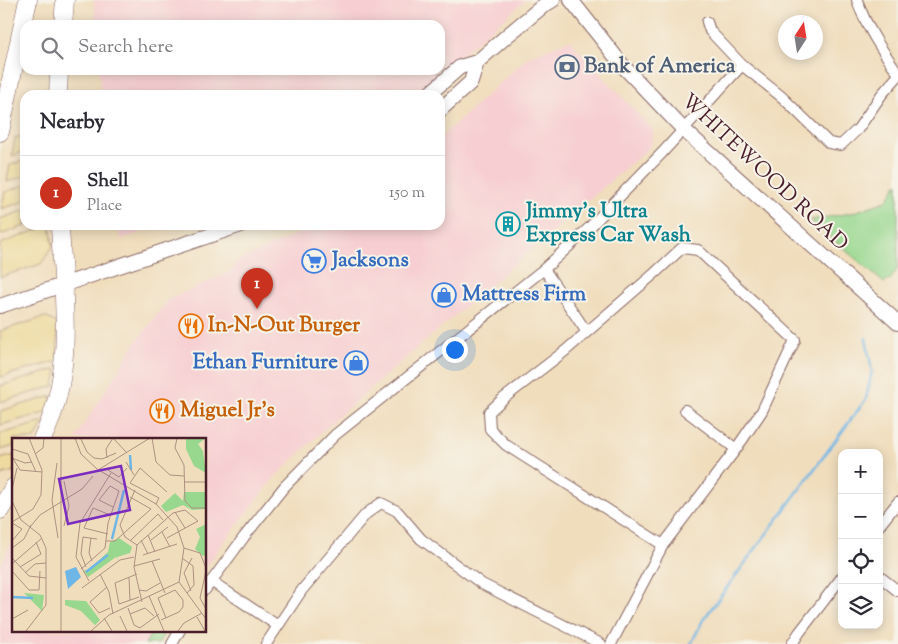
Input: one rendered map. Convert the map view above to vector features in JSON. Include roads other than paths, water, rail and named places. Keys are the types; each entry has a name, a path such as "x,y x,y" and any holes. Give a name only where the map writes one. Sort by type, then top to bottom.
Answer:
{"highway":[{"path":"24,20 28,0"},
{"path":"63,20 65,0"},
{"path":"0,132 20,38"},
{"path":"58,90 59,75"},
{"path":"42,438 58,399 65,356 60,230"},
{"path":"0,510 12,490"}],"main road":[{"path":"434,90 460,67 477,62 543,6 553,0"},
{"name":"WHITEWOOD ROAD","path":"570,0 623,66 684,130 898,323"},
{"path":"445,105 471,82 477,62"},
{"path":"0,306 226,230"}],"street":[{"path":"707,22 710,31 742,65 782,97 829,143 841,145 858,129 882,94 898,75 863,18 857,0"},
{"path":"278,626 208,586 284,487 335,435 544,269 589,228 684,130 742,65"},
{"path":"611,644 663,545 736,449 762,411 795,340 698,250 682,248 565,351 504,398 489,412 490,430 506,445 663,545"},
{"path":"544,269 586,331"},
{"path":"686,410 736,449"},
{"path":"883,521 898,502"},
{"path":"266,644 302,590 366,514 381,503 398,511 421,539 482,584 601,644"},
{"path":"883,579 898,591"},
{"path":"792,644 838,582"},
{"path":"172,644 179,632"}],"waterway":[{"path":"691,644 703,620 866,399 872,371 866,338"}],"place":[{"name":"Bank of America","path":"567,67"},
{"name":"Jimmy's Ultra Express Car Wash","path":"508,224"},
{"name":"Jacksons","path":"314,261"},
{"name":"Mattress Firm","path":"444,295"},
{"name":"Shell","path":"257,309"},
{"name":"In-N-Out Burger","path":"191,326"},
{"name":"Ethan Furniture","path":"356,363"},
{"name":"Miguel Jr's","path":"162,411"}]}
